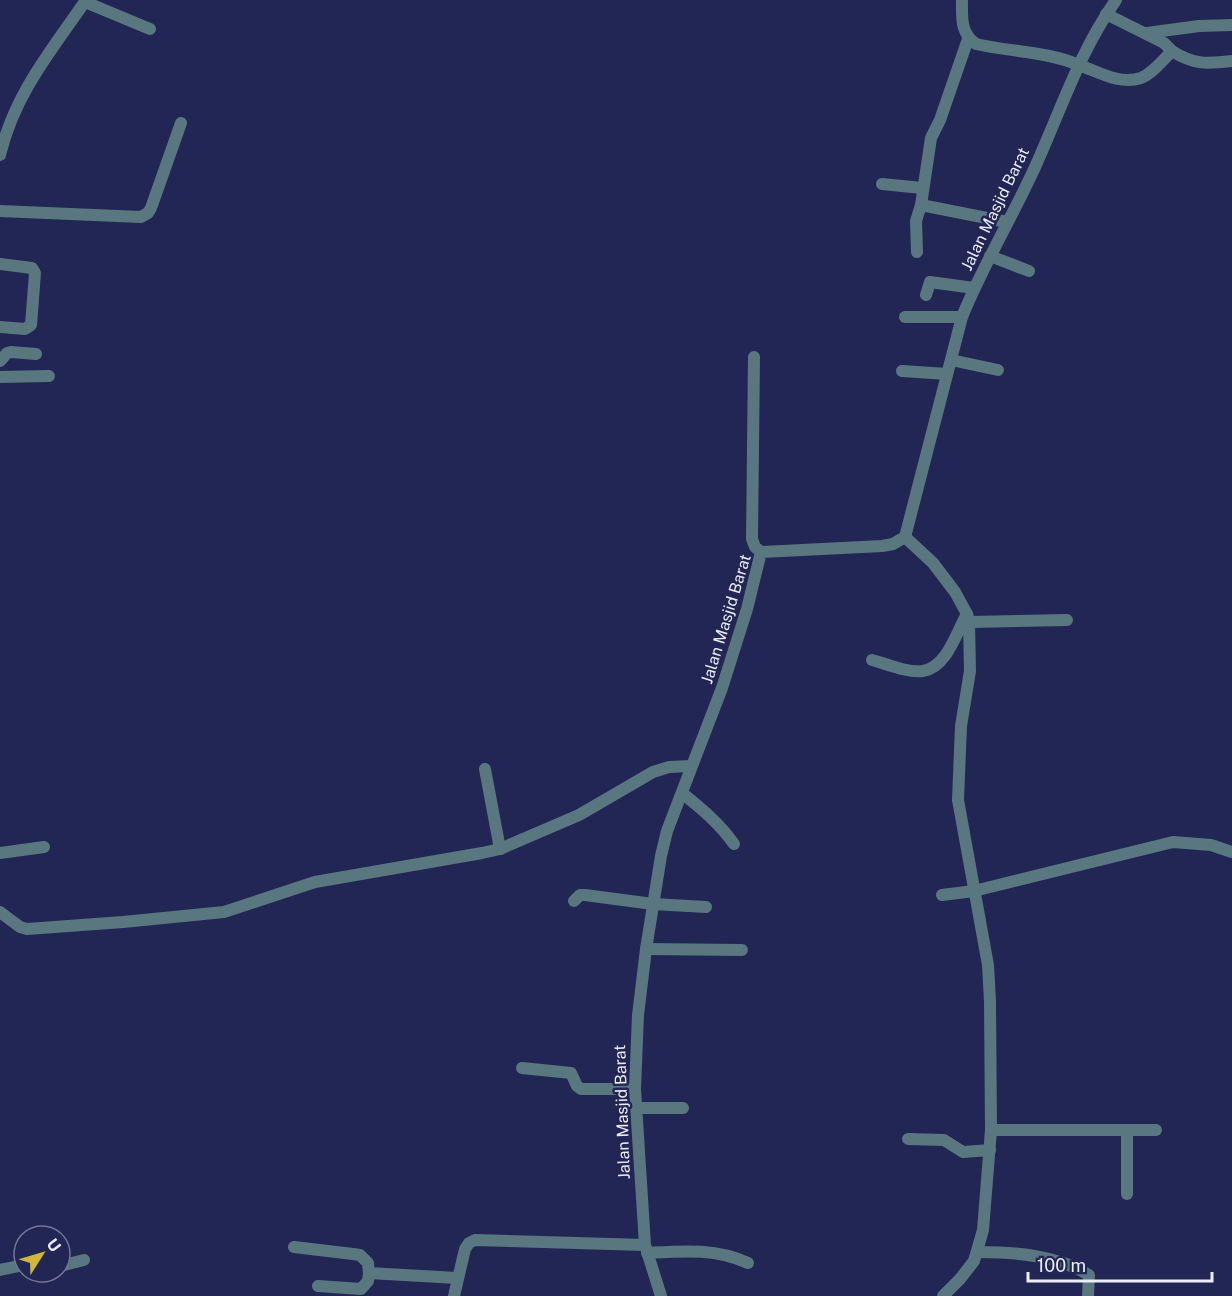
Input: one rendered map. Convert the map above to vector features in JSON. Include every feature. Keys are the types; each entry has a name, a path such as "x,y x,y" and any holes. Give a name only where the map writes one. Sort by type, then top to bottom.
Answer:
{"street":[{"path":"961,0 962,24 969,39 976,44 1031,51 1078,64 1108,77 1133,79 1142,77 1156,68 1172,51"},
{"name":"Jalan Masjid Barat","path":"661,1296 646,1249 635,1089 638,1016 646,949 667,831 722,688 747,609 761,552 882,546 905,537 910,526 947,374 963,317 974,288 1035,166 1078,64 1116,0"},
{"path":"0,155 25,89 86,1 150,29"},
{"path":"1106,14 1147,33 1188,60 1200,63 1232,61"},
{"path":"1147,33 1191,26 1232,25"},
{"path":"917,252 916,221 921,205 931,138 940,120 969,39"},
{"path":"0,212 141,217 151,208 181,123"},
{"path":"882,184 922,188"},
{"path":"921,205 1007,222"},
{"path":"990,256 1029,271"},
{"path":"0,264 32,268 35,273 31,325 25,329 0,327"},
{"path":"926,295 930,282 974,288"},
{"path":"905,317 963,317"},
{"path":"0,361 11,352 36,354"},
{"path":"754,357 752,539 754,547 761,552"},
{"path":"951,360 998,370"},
{"path":"902,371 947,374"},
{"path":"0,377 49,376"},
{"path":"905,537 940,572 955,592 968,618 970,671 961,726 958,800 988,965 991,1130 983,1230 977,1252 968,1269 944,1296"},
{"path":"968,618 1067,620"},
{"path":"872,660 911,670 930,669 944,657 968,618"},
{"path":"0,912 20,927 27,929 224,912 315,882 500,849 579,815 653,772 669,767 691,766"},
{"path":"485,769 500,849"},
{"path":"682,793 710,814 734,844"},
{"path":"942,895 974,891 1173,842 1211,845 1232,852"},
{"path":"0,853 44,847"},
{"path":"574,901 580,895 585,894 653,904 706,907"},
{"path":"646,949 742,950"},
{"path":"522,1068 571,1072 577,1086 581,1089 635,1089"},
{"path":"637,1108 683,1108"},
{"path":"991,1130 1156,1130"},
{"path":"1127,1130 1127,1194"},
{"path":"908,1139 944,1140 963,1152 990,1150"},
{"path":"454,1296 465,1249 475,1240 704,1251 734,1256 748,1263"},
{"path":"294,1247 360,1255 368,1263 368,1281 361,1290 318,1286"},
{"path":"977,1252 1017,1254 1073,1267 1089,1275 1088,1296"},
{"path":"72,1263 84,1260"},
{"path":"369,1273 457,1278"}]}
